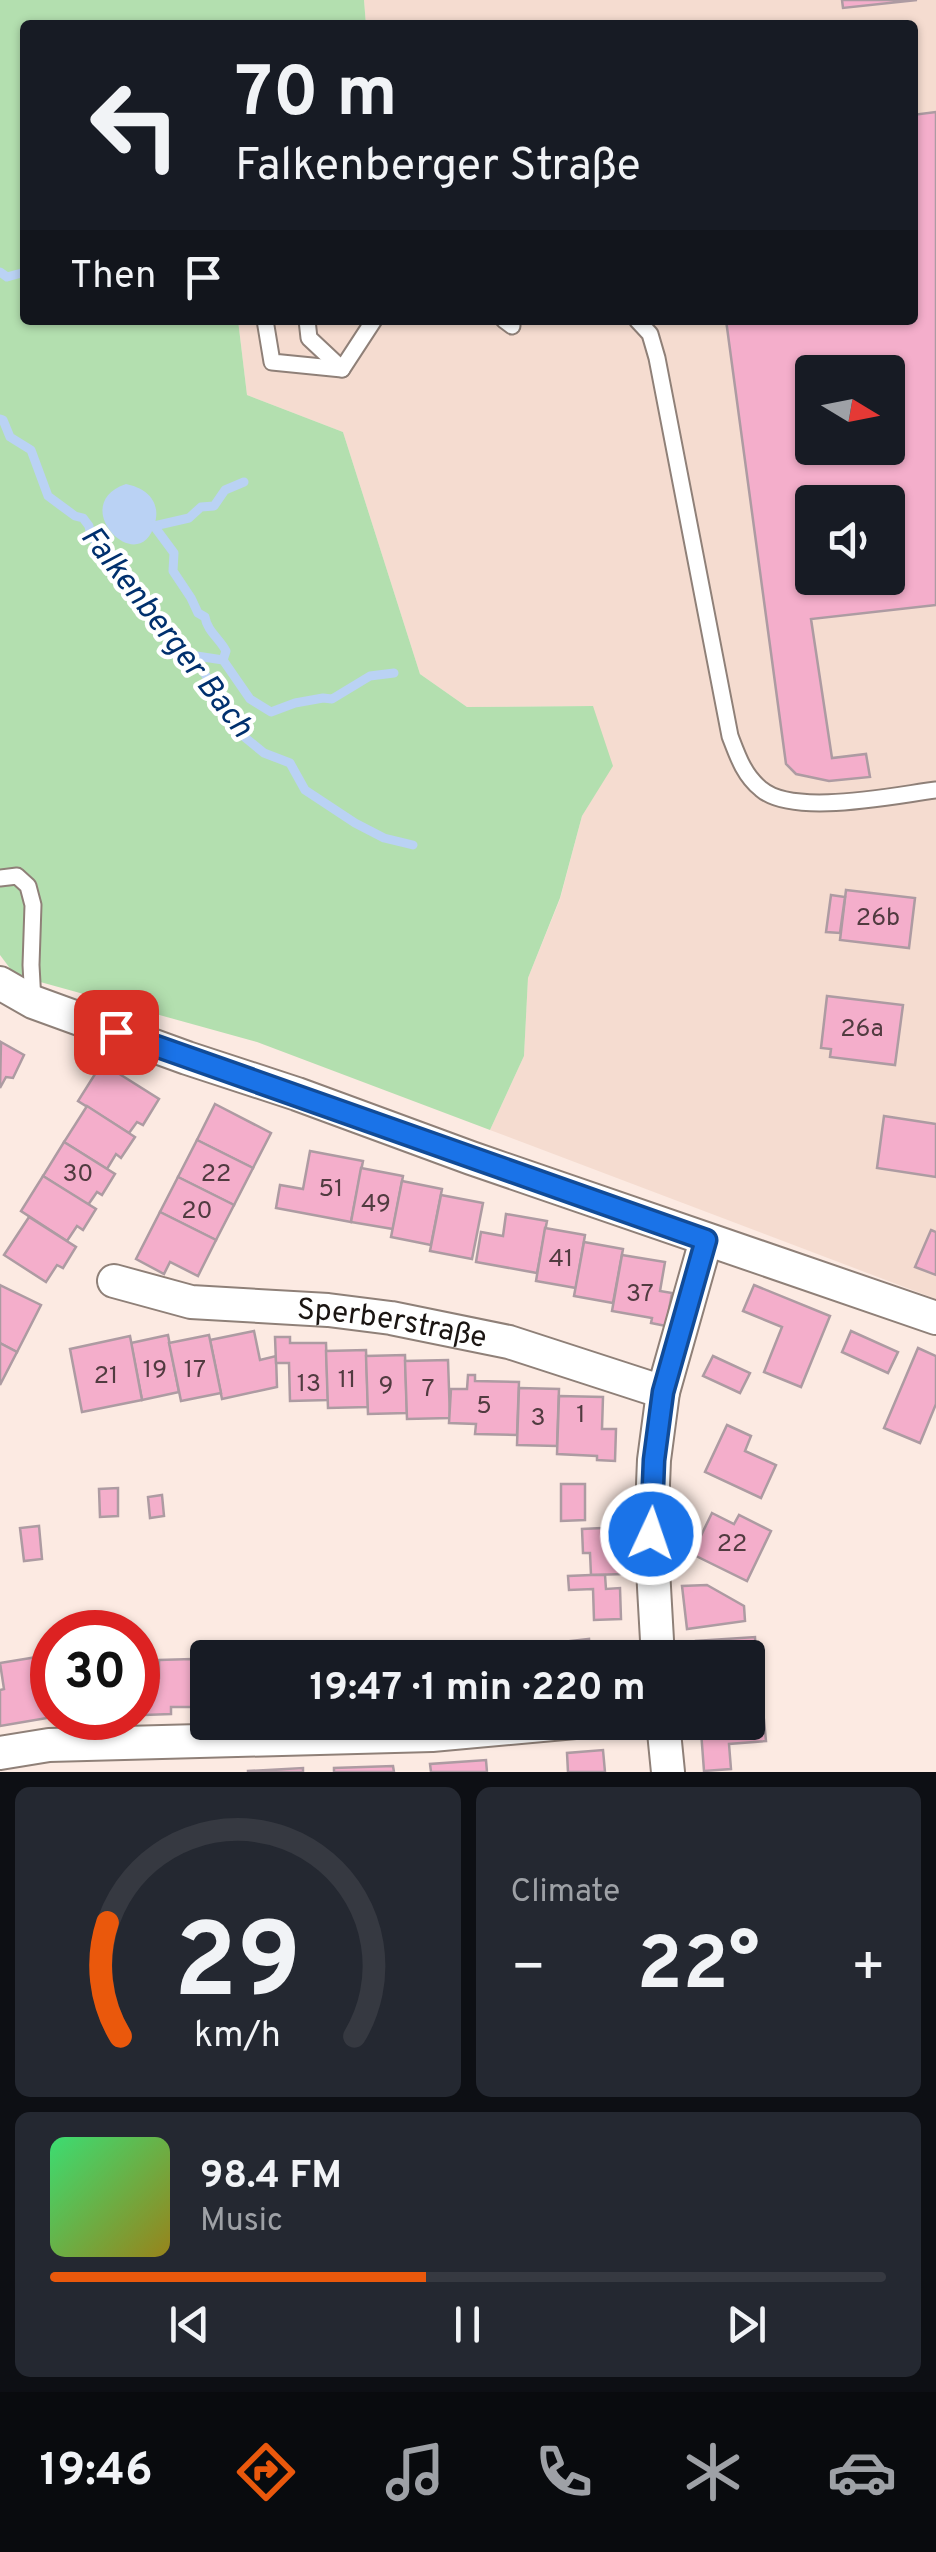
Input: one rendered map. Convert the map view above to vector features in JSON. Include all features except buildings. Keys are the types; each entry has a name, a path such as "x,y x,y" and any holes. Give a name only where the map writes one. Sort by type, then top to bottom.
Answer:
{"street":[{"path":"0,984 33,1002 936,1318"},
{"path":"657,1640 651,1534 654,1460 663,1392 706,1240"},
{"name":"Sperberstraße","path":"114,1281 191,1302 391,1318 508,1342 663,1392"},
{"path":"0,1753 49,1745 240,1740"},
{"path":"665,1740 668,1772"}],"lane":[{"path":"266,325 272,362 342,369"},
{"path":"308,325 310,338 342,369"},
{"path":"342,369 371,325"},
{"path":"642,325 650,334 657,358 730,736 742,769 763,792 797,802 832,803 936,790"},
{"path":"0,878 17,876 28,886 32,905 33,1002"}],"shaded area":[{"path":"364,0 936,0 936,1299 490,1130 524,1056 528,978 560,899 582,816 612,766 592,706 467,707 420,674 343,432 247,395 239,325 918,325 918,20 366,20"}],"green space":[{"path":"0,0 364,0 366,20 20,20 20,325 239,325 247,395 343,432 420,674 467,707 593,706 613,766 582,816 560,898 528,978 524,1056 490,1130 257,1042 15,975 0,955"}],"water":[{"path":"126,484 146,492 156,508 155,523 147,539 136,544 123,542 104,521 103,507 109,494"}],"waterway":[{"path":"0,272 7,277 20,273"},
{"name":"Falkenberger Bach","path":"0,419 10,437 31,450 48,496 83,518 91,537 146,600 149,611 166,626 177,648 190,655 205,674 238,720 242,735 264,753 290,763 305,790 355,823 384,838 413,845"},
{"path":"223,660 226,651 173,571 174,553 154,526 189,518 201,507 214,506 225,490 244,482"},
{"path":"190,655 223,660 250,699 271,712 295,703 332,699 370,676 394,673"}],"route":[{"path":"116,1032 706,1240 663,1392 654,1460 651,1534"}]}
